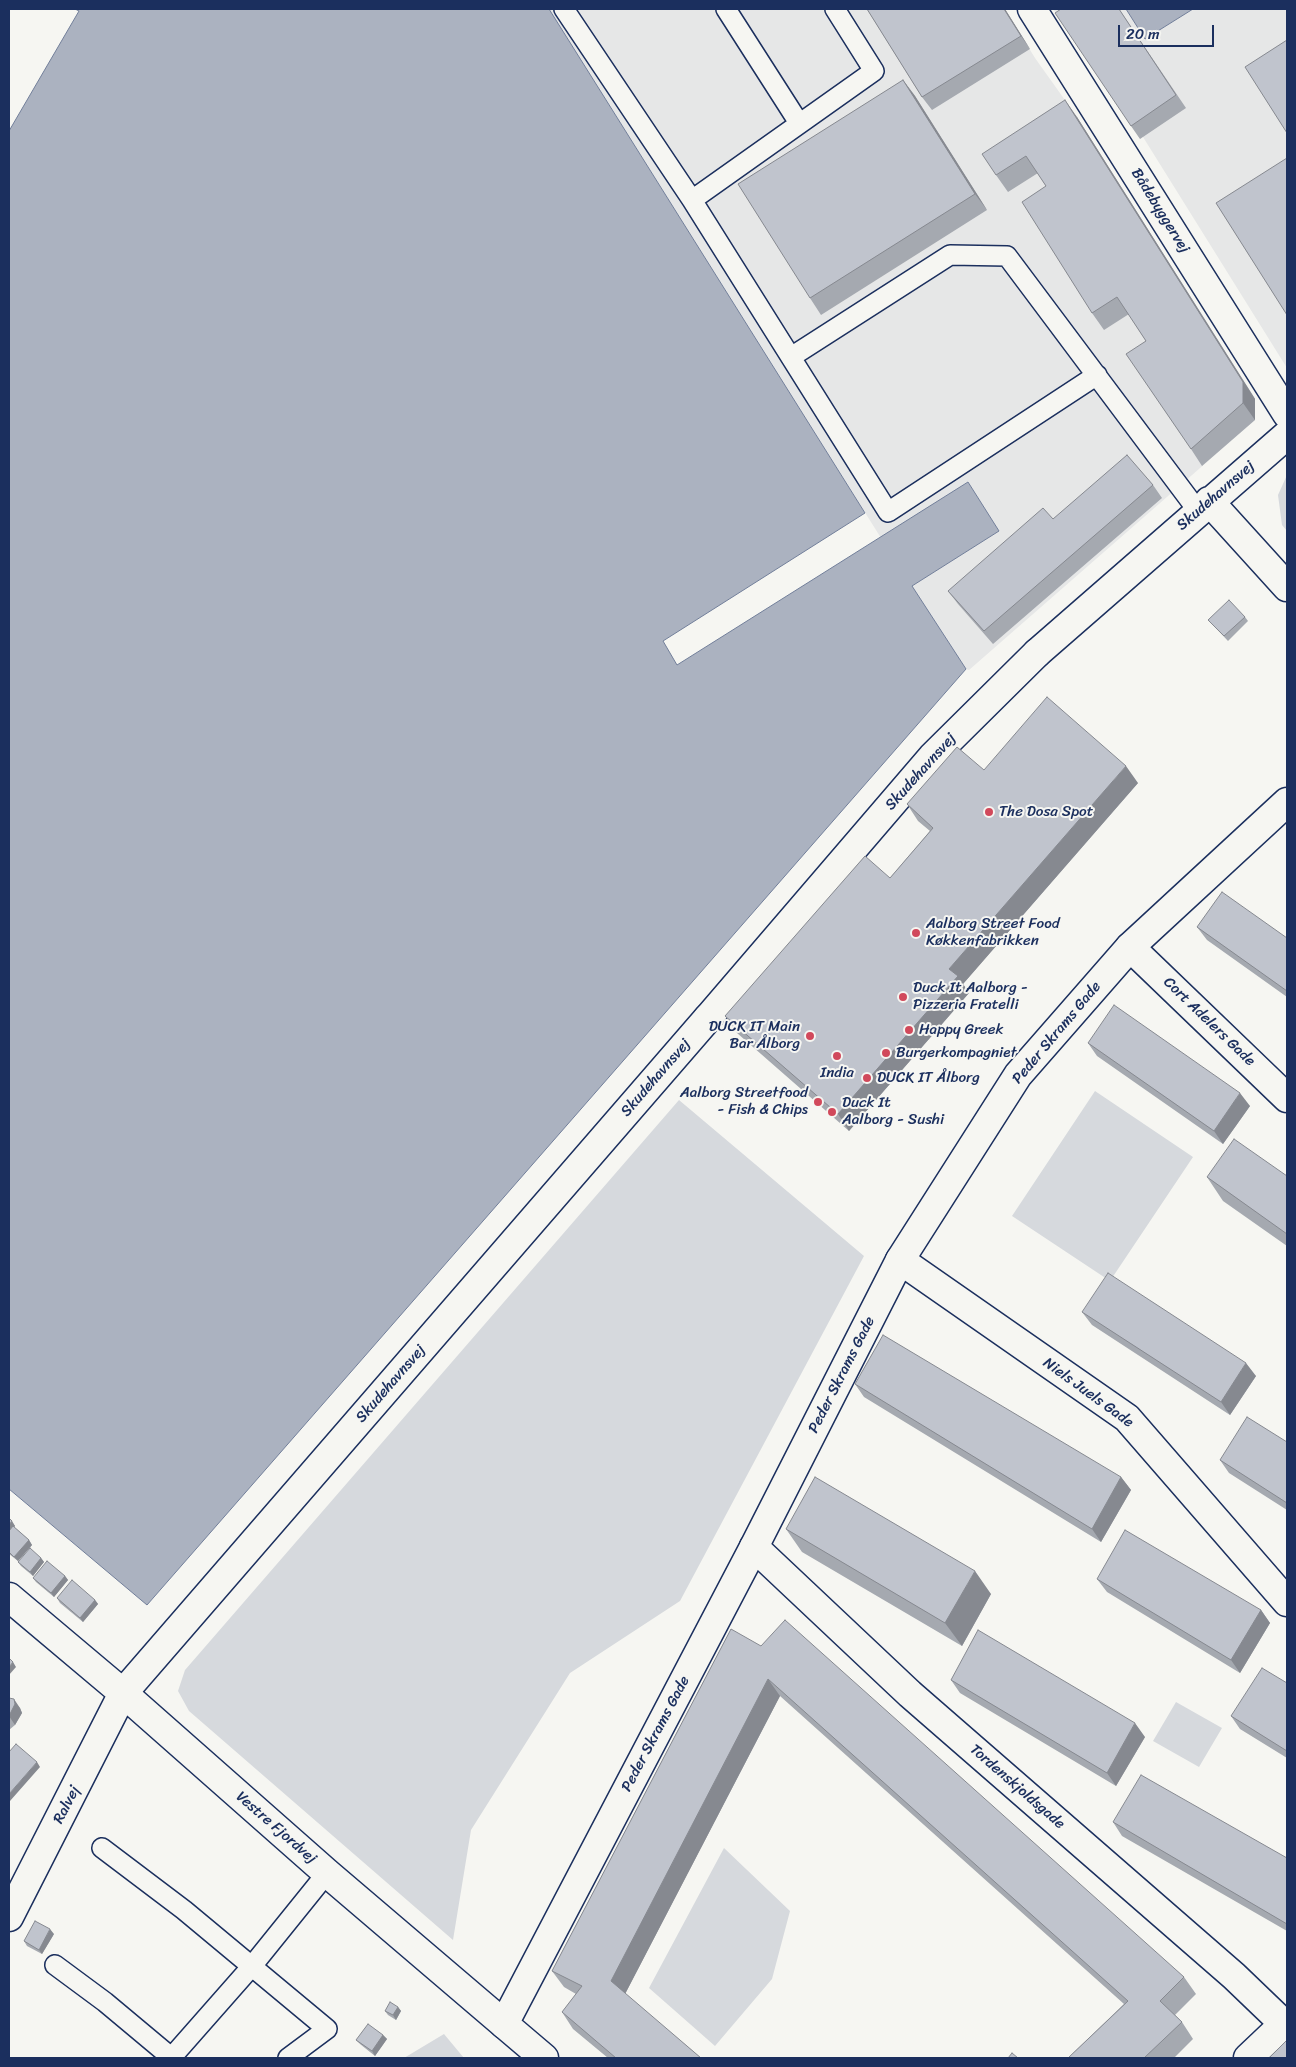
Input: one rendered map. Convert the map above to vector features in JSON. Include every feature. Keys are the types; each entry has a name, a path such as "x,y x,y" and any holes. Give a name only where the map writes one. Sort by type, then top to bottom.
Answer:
{"street":[{"name":"Bådebyggervej","path":"1032,9 1287,414"},
{"name":"Skudehavnsvej","path":"123,1693 932,758 1037,653 1287,435"},
{"path":"1204,506 1287,587"},
{"name":"Peder Skrams Gade","path":"504,2024 754,1547 900,1260 1018,1075 1130,947 1287,802"},
{"name":"Cort Adelers Gade","path":"1130,947 1287,1098"},
{"name":"Niels Juels Gade","path":"900,1260 1127,1418 1287,1602"},
{"name":"Tordenskjoldsgade","path":"754,1547 910,1694 1285,2022"},
{"name":"Vestre Fjordvej","path":"9,1597 123,1693 327,1873 544,2058"},
{"name":"Ralvej","path":"9,1917 123,1693"},
{"path":"1248,2058 1285,2022"}],"lane":[{"path":"564,9 692,200 888,512 1097,375"},
{"path":"726,9 799,123"},
{"path":"692,200 874,71 835,9"},
{"path":"791,357 950,255 1007,256 1097,375 1204,506"},
{"path":"102,1848 184,1910 327,2029 288,2058"},
{"path":"55,1964 105,2002 172,2058 252,1966 327,1873"}],"shaded area":[{"path":"75,9 549,9 865,513 663,641 677,665 968,482 999,531 912,586 966,669 147,1605 9,1489 9,131 79,11"},
{"path":"549,9 1005,9 1035,58 1077,117 1255,398 1255,420 969,670 966,669 912,586 999,531 968,482 881,538"},
{"path":"1053,9 1126,9 1145,39 1193,9 1287,9 1287,368 1143,137"},
{"path":"1126,9 1193,9 1145,39"},
{"path":"1287,475 1287,531 1282,525 1278,495"},
{"path":"1095,1091 1193,1157 1110,1281 1012,1216"},
{"path":"679,1100 864,1256 680,1601 570,1673 471,1830 453,1940 189,1711 178,1691 185,1670"},
{"path":"1176,1702 1222,1728 1199,1767 1153,1741"},
{"path":"724,1848 790,1911 772,1979 715,2046 649,1988"},
{"path":"444,2034 464,2058 404,2058"}],"building":[{"path":"867,9 1004,9 1021,36 922,97"},
{"path":"1061,9 1119,9 1176,95 1131,126 1055,13"},
{"path":"1287,40 1287,133 1245,67"},
{"path":"903,80 975,194 810,298 738,184"},
{"path":"1065,100 1243,382 1243,403 1191,449 1126,354 1146,341 1117,297 1092,313 1022,202 1046,186 1026,156 996,175 982,154"},
{"path":"1287,158 1287,315 1216,203"},
{"path":"1127,455 1153,485 984,631 948,591 1043,508 1053,519"},
{"path":"1229,600 1245,617 1224,636 1208,620"},
{"name":"Aalborg Street Food Køkkenfabrikken","path":"1047,697 1126,766 949,969 958,976 838,1114 725,1016 865,856 890,878 933,828 907,804 957,747 984,770"},
{"path":"1222,892 1287,938 1287,991 1197,927"},
{"path":"1114,1005 1240,1093 1214,1131 1088,1043"},
{"path":"1234,1139 1287,1176 1287,1234 1207,1177"},
{"path":"1108,1273 1246,1363 1221,1402 1082,1312"},
{"path":"883,1335 1121,1477 1092,1529 855,1384"},
{"path":"1247,1417 1287,1442 1287,1503 1220,1460"},
{"path":"815,1477 975,1571 945,1623 786,1529"},
{"path":"13,1526 29,1540 14,1557 9,1552 9,1531"},
{"path":"1125,1530 1261,1610 1231,1660 1097,1579"},
{"path":"30,1548 41,1558 30,1572 18,1562"},
{"path":"47,1561 65,1576 51,1593 33,1578"},
{"path":"72,1580 95,1600 80,1618 57,1598"},
{"path":"785,1620 1184,1977 1160,2001 1182,2022 1144,2058 1068,2058 1128,2001 768,1679 611,1981 701,2058 616,2058 562,2012 582,1986 552,1971 731,1629 761,1646"},
{"path":"978,1630 1135,1723 1107,1773 951,1680"},
{"path":"9,1658 13,1662 9,1667"},
{"path":"1262,1668 1287,1683 1287,1751 1231,1716"},
{"path":"9,1698 14,1699 15,1704 9,1716"},
{"path":"16,1744 37,1762 9,1794 9,1752"},
{"path":"1141,1775 1287,1858 1287,1924 1113,1822"},
{"path":"35,1921 50,1929 39,1950 24,1941"},
{"path":"390,2002 398,2007 393,2015 385,2011"},
{"path":"368,2024 383,2035 372,2051 356,2040"},
{"path":"1287,2040 1287,2058 1269,2058"},
{"path":"1012,2053 1018,2058 1008,2058"}],"place":[{"name":"The Dosa Spot","path":"989,812"},
{"name":"Aalborg Street Food Køkkenfabrikken","path":"916,933"},
{"name":"Duck It Aalborg - Pizzeria Fratelli","path":"903,997"},
{"name":"Happy Greek","path":"909,1030"},
{"name":"DUCK IT Main Bar Ålborg","path":"810,1036"},
{"name":"Burgerkompagniet","path":"886,1053"},
{"name":"India","path":"837,1056"},
{"name":"DUCK IT Ålborg","path":"867,1078"},
{"name":"Aalborg Streetfood - Fish & Chips","path":"818,1102"},
{"name":"Duck It Aalborg - Sushi","path":"832,1112"}]}
